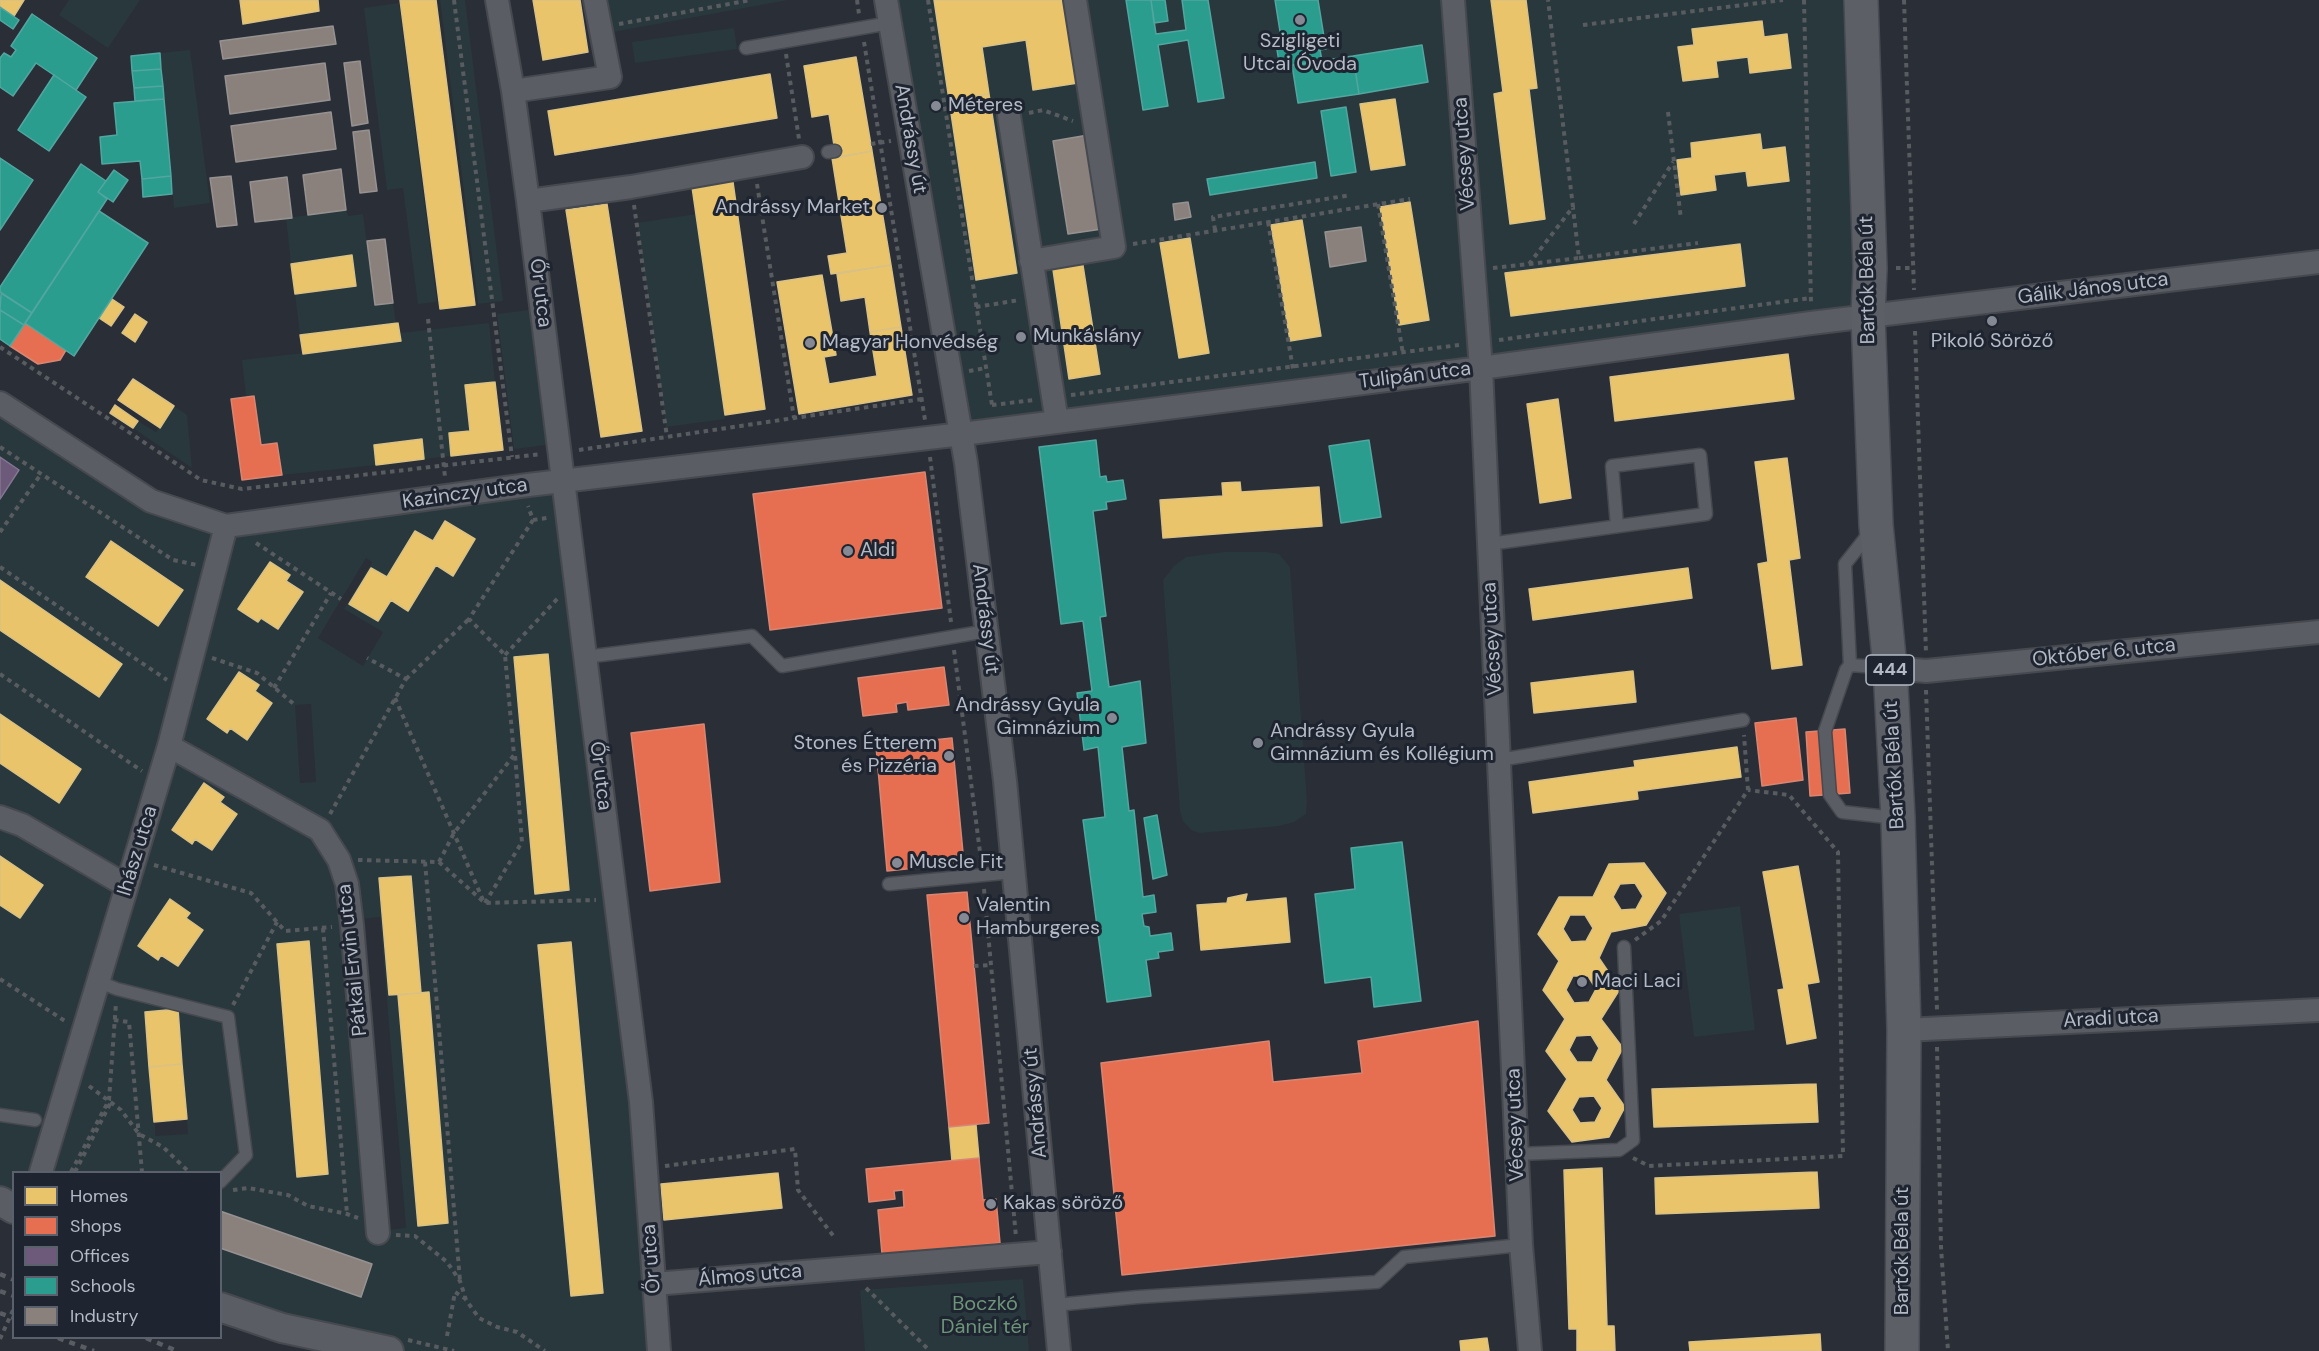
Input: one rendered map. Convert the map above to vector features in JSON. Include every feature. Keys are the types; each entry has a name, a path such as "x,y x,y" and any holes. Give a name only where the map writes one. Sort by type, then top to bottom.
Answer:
{"main road":[{"name":"Bartók Béla út","path":"1861,0 1870,268 1868,316 1876,525 1890,668 1898,818 1904,1030 1903,1349"}],"street":[{"name":"Őr utca","path":"497,0 513,91 528,201 640,1090 659,1351"},
{"path":"513,91 610,77 595,0"},
{"name":"Andrássy út","path":"886,0 962,434 1005,781 1059,1351"},
{"path":"1031,261 1114,247 1075,0"},
{"name":"Vécsey utca","path":"1453,0 1481,368 1521,1245 1530,1351"},
{"path":"1009,116 1056,422"},
{"path":"528,201 631,187 802,157"},
{"name":"Gálik János utca","path":"1868,316 2319,262"},
{"name":"Tulipán utca","path":"962,434 1868,316"},
{"name":"Kazinczy utca","path":"0,403 151,501 226,526 563,482 962,434"},
{"name":"Ihász utca","path":"42,1171 169,746 226,526"},
{"name":"Október 6. utca","path":"1890,668 1926,671 2319,632"},
{"name":"Pátkai Ervin utca","path":"169,746 320,830 339,860 347,884 352,925 378,1233"},
{"path":"0,817 22,825 127,886"},
{"name":"Aradi utca","path":"1904,1030 2319,1010"},
{"name":"Álmos utca","path":"654,1284 1050,1252"},
{"path":"222,1308 282,1328 389,1351"}],"lane":[{"path":"746,48 890,23"},
{"path":"1489,544 1706,514 1700,455 1611,466 1617,526"},
{"path":"1876,525 1845,564 1850,665 1846,670 1825,731 1830,795 1842,812 1898,818"},
{"path":"585,657 752,636 782,666 987,632"},
{"path":"1850,665 1890,668"},
{"path":"1499,759 1743,720"},
{"path":"889,884 1014,872"},
{"path":"1518,1154 1619,1150 1633,1140 1624,947"},
{"path":"99,982 117,989 228,1017 246,1155 225,1186"},
{"path":"0,1115 35,1120"},
{"path":"1055,1305 1138,1297 1377,1282 1404,1257 1521,1245"}],"path":[{"path":"454,0 512,458"},
{"path":"617,24 751,0"},
{"path":"928,0 993,412"},
{"path":"1548,0 1579,258"},
{"path":"1583,25 1783,0"},
{"path":"1804,0 1811,305"},
{"path":"784,42 802,157"},
{"path":"1009,116 1043,110 1096,128"},
{"path":"1668,112 1681,219"},
{"path":"1635,224 1674,161"},
{"path":"754,165 794,418"},
{"path":"631,187 667,437"},
{"path":"1215,231 1213,217 1351,195"},
{"path":"1114,247 1410,199"},
{"path":"1378,204 1404,360"},
{"path":"1529,264 1573,207"},
{"path":"1268,222 1294,374"},
{"path":"1487,269 1698,243"},
{"path":"976,307 1037,297"},
{"path":"992,405 1811,298"},
{"path":"428,319 443,457"},
{"path":"0,347 201,480 242,489 560,452 922,399"},
{"path":"0,447 173,560 215,569"},
{"path":"0,532 41,474"},
{"path":"320,830 406,679 468,619 533,520 528,504"},
{"path":"253,541 341,599"},
{"path":"0,567 170,682"},
{"path":"274,688 331,593"},
{"path":"505,655 559,596"},
{"path":"468,619 505,655 522,842 485,903"},
{"path":"211,657 257,674 295,705"},
{"path":"367,658 406,679"},
{"path":"0,674 143,771"},
{"path":"395,698 485,903"},
{"path":"1624,947 1661,921 1748,790 1743,720"},
{"path":"439,862 454,833 514,755"},
{"path":"1619,1150 1648,1166 1843,1156 1838,852 1789,795 1748,790"},
{"path":"339,860 439,862 485,903 606,900"},
{"path":"425,862 460,1281 466,1300"},
{"path":"154,865 251,893 285,931 339,926"},
{"path":"228,1017 277,922"},
{"path":"323,928 347,1214"},
{"path":"974,966 991,965"},
{"path":"0,979 66,1022"},
{"path":"114,1020 129,1022 142,1171"},
{"path":"71,1073 121,1110 139,1134 163,1147 187,1171"},
{"path":"74,1171 110,1101"},
{"path":"646,1168 795,1149 798,1190 835,1238"},
{"path":"225,1186 288,1195 308,1206 360,1219 378,1233 415,1236 447,1262 460,1281"},
{"path":"847,1268 930,1351"},
{"path":"447,1336 455,1292 466,1300 479,1318 497,1327 517,1332 545,1351"},
{"path":"0,1339 12,1312"}],"green space":[{"path":"69,0 140,0 108,48 59,15"},
{"path":"440,0 465,0 503,301 478,304"},
{"path":"608,0 788,0 613,32"},
{"path":"890,0 1852,0 1860,313 964,431"},
{"path":"399,3 437,302 418,304 403,188 387,190 364,8"},
{"path":"734,28 737,49 635,63 632,42"},
{"path":"190,50 210,203 174,208 160,53"},
{"path":"346,210 348,216 363,214 375,305 393,303 396,323 300,335 295,294 356,286 352,256 291,264 286,218"},
{"path":"696,214 725,419 666,427 637,223"},
{"path":"529,310 546,445 514,449 497,314"},
{"path":"489,323 495,382 465,386 470,431 449,434 451,456 424,459 422,439 374,445 376,465 282,475 277,443 261,445 254,396 246,396 242,360 400,342 400,333"},
{"path":"174,406 187,415 192,468 133,428 138,421 156,432"},
{"path":"0,408 222,528 37,1171 12,1171 12,1199 0,1191"},
{"path":"561,484 585,657 656,1351 403,1351 283,1325 222,1304 222,1248 360,1297 372,1264 222,1211 222,1171 44,1171 228,529","holes":["445,521 475,539 454,576 436,565 408,610 391,600 378,621 349,604 371,568 387,577 415,531 433,541","366,558 372,562 344,609 383,632 363,666 318,638","270,562 290,575 286,581 303,592 279,628 261,618 258,622 239,608","548,655 569,890 536,894 514,658","239,672 258,686 255,691 272,703 247,739 230,728 227,732 207,719","311,704 316,782 300,783 295,705","204,783 224,796 220,802 237,814 213,850 195,839 192,843","170,900 189,913 186,918 203,930 178,966 161,955 158,960","380,917 406,1228 387,1230 361,919","309,941 328,1173 297,1177 277,944","571,942 603,1293 571,1296 539,946","178,1009 187,1118 154,1121 145,1012","187,1120 188,1134 155,1136 155,1122"]},
{"path":"1224,552 1279,554 1290,567 1307,801 1306,814 1294,822 1279,826 1200,833 1191,830 1183,821 1180,811 1163,580 1174,566 1186,557"},
{"path":"1740,906 1755,1030 1694,1037 1679,914"},
{"name":"Boczkó Dániel tér","path":"1023,1279 1029,1351 865,1351 860,1290"}],"building: Homes":[{"path":"0,0 24,0 14,16 0,7"},
{"path":"240,0 318,0 319,11 243,24"},
{"path":"400,0 436,0 475,305 440,309"},
{"path":"533,0 580,0 588,52 543,60"},
{"path":"934,0 1067,0 1078,83 1033,90 1026,40 982,47 989,94 949,100"},
{"path":"1491,0 1526,0 1537,88 1529,89 1545,219 1510,224 1494,94 1503,92"},
{"path":"1762,21 1764,37 1787,34 1791,68 1750,73 1748,57 1716,61 1718,77 1683,81 1678,47 1694,45 1692,29"},
{"path":"856,57 872,151 836,158 829,114 812,117 804,66"},
{"path":"770,74 777,118 555,155 548,111"},
{"path":"989,94 1017,273 976,280 949,100"},
{"path":"1395,99 1405,165 1371,170 1360,104"},
{"path":"1760,134 1762,150 1785,147 1789,181 1748,186 1746,171 1714,175 1716,190 1681,195 1677,160 1692,158 1691,143"},
{"path":"872,151 891,265 831,274 828,256 847,253 832,158"},
{"path":"733,182 765,409 725,415 692,187"},
{"path":"1410,202 1429,320 1399,325 1380,207"},
{"path":"607,204 642,431 601,437 566,210"},
{"path":"1302,220 1321,336 1290,341 1271,225"},
{"path":"1190,238 1209,353 1179,358 1160,243"},
{"path":"1740,244 1745,286 1511,316 1505,273"},
{"path":"352,255 356,286 295,294 291,264"},
{"path":"1082,259 1100,374 1069,379 1052,263"},
{"path":"891,265 901,327 870,332 865,297 841,301 837,274"},
{"name":"Magyar Honvédség","path":"822,275 836,355 824,357 829,384 877,376 870,332 901,327 912,395 799,414 777,282"},
{"path":"112,299 124,307 111,326 99,318"},
{"path":"135,314 147,322 135,342 122,333"},
{"path":"398,323 401,341 303,354 300,335"},
{"path":"1788,354 1794,399 1615,421 1610,377"},
{"path":"133,379 174,406 160,428 118,400"},
{"path":"495,382 503,450 451,456 449,433 470,431 465,385"},
{"path":"1558,399 1571,498 1540,503 1527,404"},
{"path":"115,405 138,421 133,428 110,413"},
{"path":"422,439 424,459 376,465 374,445"},
{"path":"1787,458 1800,558 1789,560 1802,665 1772,669 1758,564 1768,562 1755,462"},
{"path":"1240,482 1241,492 1319,487 1322,526 1163,538 1160,500 1223,496 1222,483"},
{"path":"445,521 475,539 453,576 436,565 408,611 391,600 378,621 349,604 371,568 387,577 415,531 433,541"},
{"path":"111,541 183,590 158,626 86,577"},
{"path":"270,562 290,575 286,581 303,592 278,629 261,618 258,622 238,609"},
{"path":"1688,568 1692,598 1533,620 1529,589"},
{"path":"0,580 122,664 99,697 0,630"},
{"path":"548,654 569,890 535,894 514,657"},
{"path":"1633,671 1636,702 1534,713 1531,683"},
{"path":"239,672 259,685 255,691 272,703 247,740 230,728 227,733 207,719"},
{"path":"0,714 81,769 59,803 0,763"},
{"path":"1737,747 1741,777 1637,791 1638,799 1533,813 1529,782 1635,767 1634,761"},
{"path":"204,783 224,797 220,802 237,814 212,850 195,839 192,844 172,830"},
{"path":"0,856 43,885 20,918 0,905"},
{"path":"1644,863 1666,893 1646,925 1611,932 1599,958 1620,989 1601,1019 1623,1048 1606,1080 1625,1107 1609,1137 1572,1142 1548,1111 1567,1079 1546,1051 1565,1019 1543,990 1559,961 1538,934 1559,897 1593,897 1609,864","holes":["1635,883 1643,896 1636,909 1621,910 1613,897 1620,884","1570,915 1585,915 1593,928 1586,941 1571,942 1563,929","1573,976 1588,976 1596,989 1589,1002 1574,1003 1566,990","1591,1035 1599,1048 1592,1062 1577,1062 1569,1050 1576,1036","1594,1096 1602,1108 1595,1122 1580,1123 1572,1110 1579,1097"]},
{"path":"1798,866 1819,982 1807,984 1816,1038 1787,1044 1778,990 1784,989 1763,872"},
{"path":"411,876 421,993 389,995 379,878"},
{"path":"1247,894 1245,902 1286,898 1290,942 1201,950 1197,905 1227,903 1228,898"},
{"path":"170,899 190,913 186,918 203,930 178,966 161,955 158,960 138,946"},
{"path":"309,941 328,1174 297,1177 277,944"},
{"path":"571,942 603,1293 571,1296 538,945"},
{"path":"429,992 448,1223 418,1226 398,995"},
{"path":"178,1009 182,1064 149,1067 145,1012"},
{"path":"182,1064 187,1119 154,1122 149,1067"},
{"path":"1816,1084 1818,1122 1654,1127 1652,1089"},
{"path":"976,1125 979,1158 952,1161 949,1127"},
{"path":"1602,1168 1607,1326 1614,1326 1615,1351 1577,1351 1577,1329 1569,1329 1564,1170"},
{"path":"1817,1172 1819,1208 1656,1214 1655,1178"},
{"path":"778,1173 782,1208 664,1220 661,1184"},
{"path":"1820,1334 1821,1351 1690,1351 1689,1342"},
{"path":"1487,1338 1489,1351 1461,1351 1460,1341"}],"building: Shops":[{"path":"25,323 66,350 60,360 38,364 10,346"},
{"path":"254,396 261,445 277,443 282,475 242,480 231,399"},
{"name":"Aldi","path":"925,472 942,608 770,630 753,494"},
{"path":"944,667 949,705 908,710 907,702 896,704 897,712 863,716 858,678"},
{"path":"1796,718 1803,780 1762,786 1755,723"},
{"path":"704,724 720,882 650,891 631,733"},
{"path":"1845,729 1850,793 1810,796 1806,732"},
{"path":"952,738 964,863 887,871 876,746"},
{"path":"967,892 989,1123 949,1127 927,895"},
{"path":"1478,1021 1495,1236 1122,1275 1101,1063 1269,1041 1273,1082 1362,1073 1358,1041"},
{"path":"979,1158 983,1200 996,1199 1000,1243 882,1254 878,1210 904,1207 903,1190 894,1191 895,1199 869,1202 866,1169"}],"building: Offices":[{"path":"0,457 19,470 0,499"}],"building: Schools":[{"path":"1126,0 1151,0 1156,34 1186,30 1182,0 1208,0 1224,98 1198,102 1188,40 1158,45 1168,106 1143,110"},
{"path":"1151,0 1165,0 1168,21 1154,23"},
{"name":"Szigligeti Utcai Óvoda","path":"1275,0 1318,0 1326,49 1305,52 1304,40 1282,44"},
{"path":"0,7 19,20 13,29 0,20"},
{"path":"32,14 97,58 76,90 36,63 13,96 0,87 0,58 4,53 11,57 16,50 11,46"},
{"path":"1304,40 1305,52 1320,50 1322,61 1280,68 1276,44"},
{"path":"1422,45 1428,82 1359,94 1353,56"},
{"path":"160,53 161,69 132,71 131,56"},
{"path":"1353,56 1359,94 1298,103 1292,65"},
{"path":"161,69 163,86 134,88 132,71"},
{"path":"54,75 86,97 49,151 18,130"},
{"path":"163,86 164,99 135,101 134,88"},
{"path":"164,99 171,176 142,179 140,161 102,164 100,137 117,135 114,103"},
{"path":"1346,107 1356,172 1331,176 1321,111"},
{"path":"0,158 33,180 0,230"},
{"path":"1315,162 1317,178 1210,195 1207,179"},
{"path":"81,164 106,181 98,192 107,199 32,313 0,292 0,287"},
{"path":"114,170 128,180 113,202 98,192"},
{"path":"171,176 172,194 143,197 142,179"},
{"path":"99,211 148,243 74,356 25,323"},
{"path":"1,293 32,313 24,325 0,310"},
{"path":"0,310 24,325 10,346 0,339"},
{"name":"Andrássy Gyula Gimnázium","path":"1096,440 1100,477 1106,476 1107,482 1123,480 1126,499 1106,502 1107,509 1093,511 1106,616 1100,617 1109,687 1140,681 1146,743 1122,747 1129,811 1134,810 1143,897 1154,895 1156,912 1142,914 1144,926 1149,927 1150,936 1171,933 1173,950 1158,952 1159,958 1146,960 1151,996 1107,1002 1083,820 1105,817 1098,747 1084,750 1077,693 1092,691 1083,621 1061,624 1039,447"},
{"path":"1369,440 1381,517 1341,523 1329,446"},
{"path":"1157,815 1167,875 1153,879 1144,818"},
{"path":"1402,842 1421,1001 1374,1007 1371,977 1325,983 1315,894 1355,889 1351,848"}],"building: Industry":[{"path":"333,26 336,44 223,59 220,41"},
{"path":"360,61 368,123 352,126 344,63"},
{"path":"325,63 330,100 230,114 225,76"},
{"path":"331,112 336,149 236,162 231,126"},
{"path":"369,130 377,191 360,193 353,132"},
{"path":"1094,134 1109,228 1068,234 1053,141"},
{"path":"341,169 346,210 308,215 303,175"},
{"path":"231,176 237,225 217,227 210,178"},
{"path":"287,177 292,218 255,222 250,182"},
{"path":"1188,202 1191,217 1175,220 1173,204"},
{"path":"1361,227 1366,261 1330,267 1325,232"},
{"path":"385,239 393,303 375,305 367,241"},
{"path":"222,1212 372,1264 361,1297 222,1249"}],"railway":[{"path":"0,1274 12,1279"},
{"path":"0,1291 12,1295"},
{"path":"0,1313 12,1317"},
{"path":"61,1339 94,1351"},
{"path":"148,1339 177,1351"}],"place":[{"name":"Szigligeti Utcai Óvoda","path":"1300,20"},
{"name":"Méteres","path":"936,106"},
{"name":"Andrássy Market","path":"882,208"},
{"name":"Pikoló Söröző","path":"1992,321"},
{"name":"Munkáslány","path":"1021,337"},
{"name":"Magyar Honvédség","path":"810,343"},
{"name":"Aldi","path":"848,551"},
{"name":"Andrássy Gyula Gimnázium","path":"1112,718"},
{"name":"Andrássy Gyula Gimnázium és Kollégium","path":"1258,743"},
{"name":"Stones Étterem és Pizzéria","path":"949,756"},
{"name":"Muscle Fit","path":"897,863"},
{"name":"Valentin Hamburgeres","path":"964,918"},
{"name":"Maci Laci","path":"1582,982"},
{"name":"Kakas söröző","path":"991,1204"}]}
